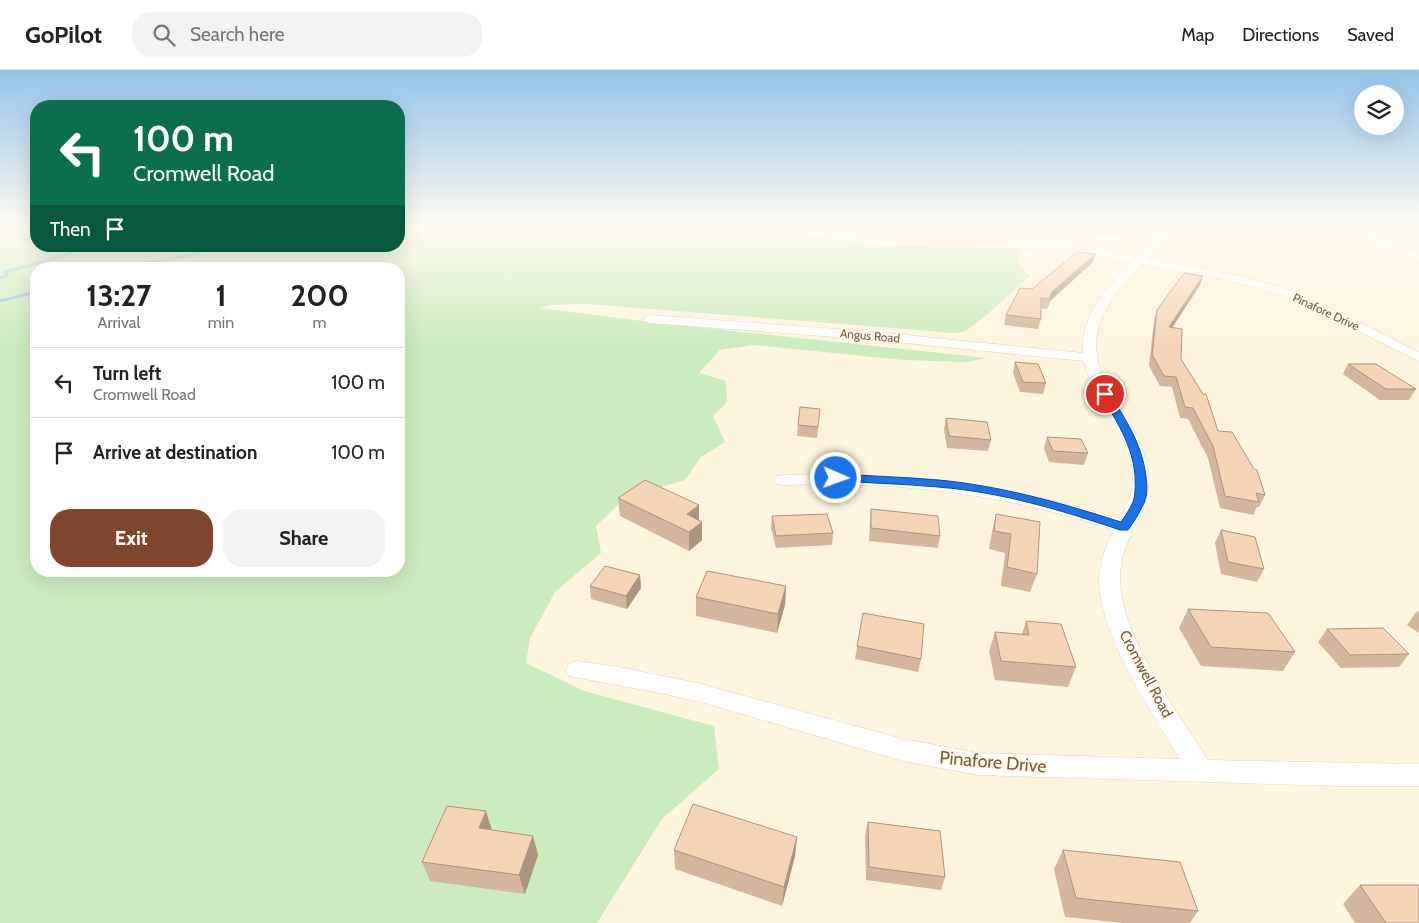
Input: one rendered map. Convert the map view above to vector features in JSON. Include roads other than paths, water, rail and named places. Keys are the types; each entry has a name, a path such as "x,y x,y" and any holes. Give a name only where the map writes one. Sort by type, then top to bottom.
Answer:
{"street":[{"name":"Cromwell Road","path":"1136,266 1114,289 1096,315 1089,344 1090,358 1095,376 1130,434 1136,451 1141,489 1139,502 1124,528 1116,547 1109,594 1126,642 1200,770"},
{"name":"Pinafore Drive","path":"1170,266 1235,279 1283,292 1419,357"},
{"name":"Angus Road","path":"649,319 876,336 1090,358"},
{"path":"782,480 850,478 963,486 1043,502 1124,528"},
{"name":"Pinafore Drive","path":"577,670 613,674 706,692 848,735 936,757 978,764 1338,776 1419,775"}],"waterway":[{"path":"0,278 7,275 5,272 27,266"},
{"path":"0,301 30,294"}]}
